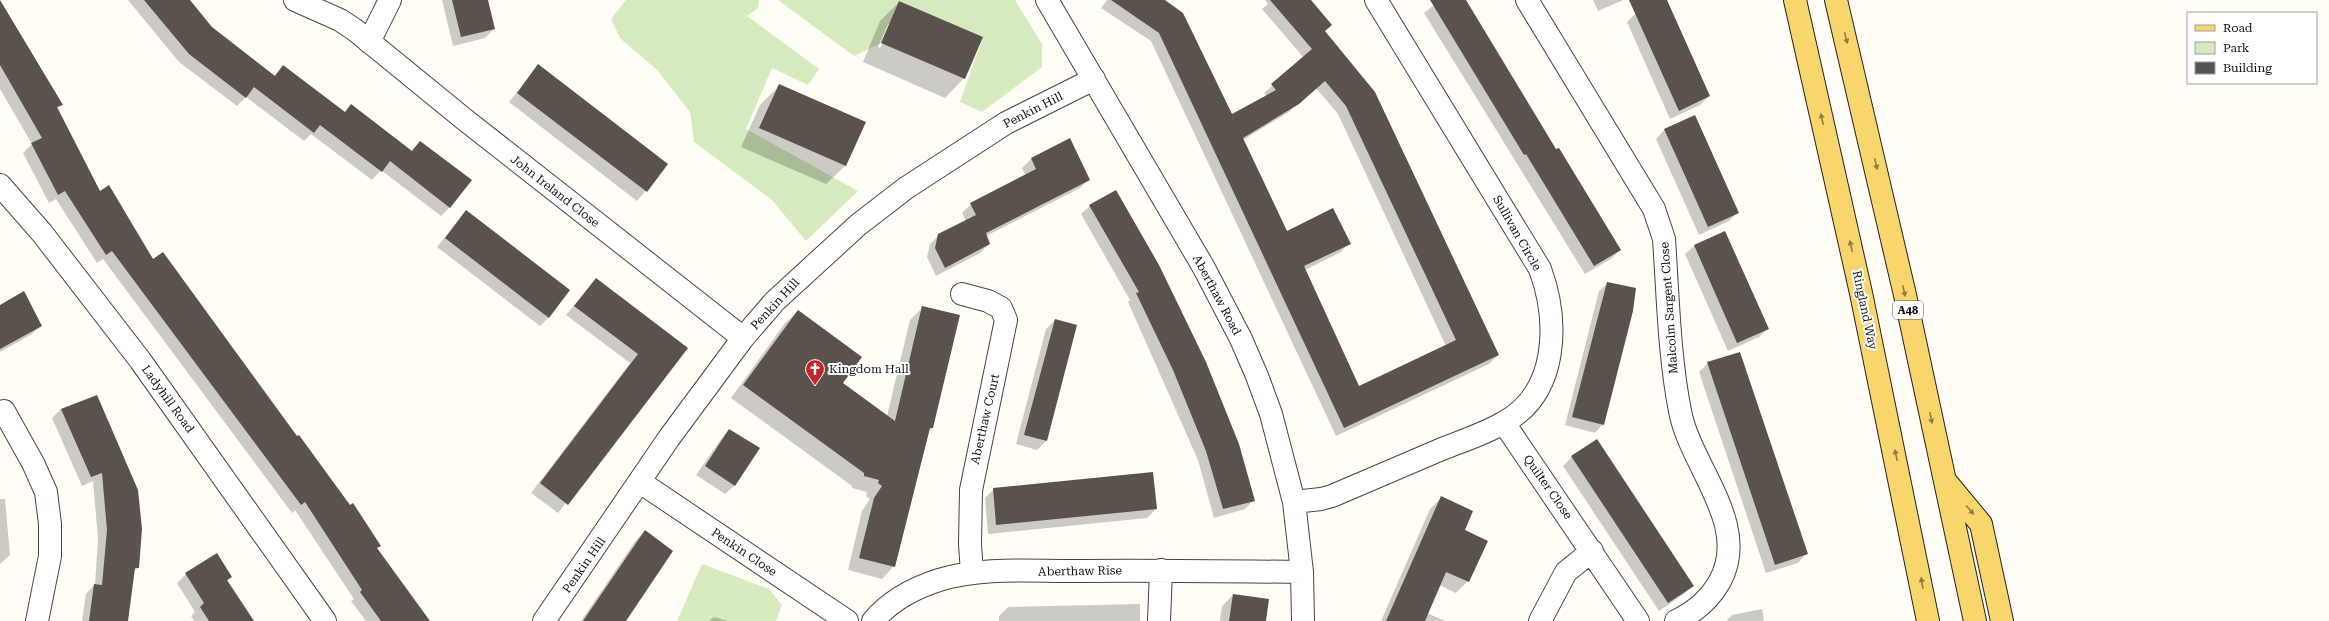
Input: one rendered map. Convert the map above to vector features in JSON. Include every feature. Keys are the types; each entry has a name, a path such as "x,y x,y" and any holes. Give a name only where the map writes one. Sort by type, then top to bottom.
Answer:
{"main road":[{"name":"Ringland Way","path":"1795,0 1862,293 1928,621"},
{"name":"A48","path":"1836,0 1862,106 1975,621"},
{"name":"A48","path":"1944,481 1981,524 2002,621"}],"street":[{"name":"John Ireland Close","path":"295,0 340,20 743,338"},
{"path":"369,42 390,0"},
{"name":"Aberthaw Road","path":"1047,0 1207,274 1241,339 1271,414 1294,502 1302,572 1303,621"},
{"name":"Sullivan Circle","path":"1294,502 1321,500 1332,496 1504,423 1531,399 1548,365 1552,320 1546,284 1527,246 1376,0"},
{"name":"Malcolm Sargent Close","path":"1527,0 1654,209 1661,224 1675,383 1680,413 1689,441 1725,520 1729,545 1724,574 1716,587 1695,610 1676,621"},
{"name":"Penkin Hill","path":"544,621 640,482 743,338 775,301 810,267 858,225 906,188 1006,123 1094,79"},
{"name":"Ladyhill Road","path":"0,185 42,233 140,360 325,621"},
{"name":"Aberthaw Court","path":"962,294 988,301 1001,308 1006,320 971,490 970,544 972,573"},
{"path":"4,411 23,444 46,492 50,524 50,556 38,621"},
{"name":"Quilter Close","path":"1504,423 1638,621"},
{"name":"Penkin Close","path":"640,482 848,621"},
{"path":"1540,621 1566,572 1592,551"},
{"path":"1159,621 1161,570"},
{"name":"Aberthaw Rise","path":"873,621 881,611 899,598 918,588 939,580 972,573 1161,570 1302,572"}],"green space":[{"path":"626,0 759,0 758,8 747,16 819,69 808,85 772,68 746,129 858,191 806,241 772,200 694,142 690,112 658,71 620,38 611,19"},
{"path":"778,0 1015,0 1042,44 1042,67 982,112 960,102 983,37 899,1 881,43 854,56"},
{"path":"702,564 769,589 782,605 776,621 677,621"}],"building":[{"path":"0,0 63,105 57,107 100,191 109,185 153,259 163,252 297,436 299,435 350,505 353,503 381,546 377,548 430,621 381,621 360,592 362,590 305,502 301,505 112,251 106,255 65,191 58,195 31,143 42,138 0,65"},
{"path":"144,0 190,0 212,27 275,76 283,65 345,112 351,104 412,151 420,141 472,180 450,208 390,161 382,172 320,125 314,133 254,87 246,98 189,54"},
{"path":"452,0 488,0 495,29 461,37"},
{"path":"1111,0 1165,0 1183,13 1232,114 1276,90 1271,84 1312,49 1270,0 1311,0 1332,25 1325,31 1375,92 1499,355 1344,428 1159,33","holes":["1325,81 1346,106 1456,340 1359,386 1304,266 1351,244 1333,208 1287,231 1243,138 1299,104"]},
{"path":"1430,0 1466,0 1556,149 1559,148 1621,250 1594,266 1526,154 1524,155"},
{"path":"1629,0 1667,0 1710,96 1679,111"},
{"path":"899,1 983,37 965,79 881,43"},
{"path":"538,64 668,164 647,192 517,93"},
{"path":"779,84 866,122 846,166 759,128"},
{"path":"1695,115 1739,213 1708,227 1664,129"},
{"path":"1070,138 1090,180 986,233 990,244 945,268 935,248 938,234 976,215 970,203 1036,169 1031,158"},
{"path":"1116,190 1159,265 1206,362 1239,444 1255,501 1223,509 1206,451 1173,370 1136,293 1139,292 1089,205"},
{"path":"466,210 570,290 549,318 445,238"},
{"path":"1725,231 1769,329 1737,343 1694,245"},
{"path":"596,278 688,348 568,505 540,483 638,354 574,306"},
{"path":"1607,282 1636,288 1633,311 1604,425 1572,417"},
{"path":"24,291 42,326 0,349 0,305"},
{"path":"922,306 960,315 933,428 930,428 895,567 859,558 874,498 882,486 878,483 879,480 864,476 864,473 743,385 798,310 862,357 843,383 895,421"},
{"path":"1055,319 1077,325 1047,441 1024,435"},
{"path":"1740,352 1808,554 1775,565 1707,362"},
{"path":"97,395 138,490 142,529 139,568 135,568 128,621 89,621 94,584 102,585 107,530 102,473 91,477 61,409"},
{"path":"729,429 760,448 735,486 705,466"},
{"path":"1597,439 1694,586 1668,603 1571,456"},
{"path":"1153,472 1157,509 996,525 993,488"},
{"path":"1441,496 1473,511 1465,530 1488,541 1469,582 1446,572 1425,621 1386,621"},
{"path":"645,530 673,551 626,621 583,621"},
{"path":"217,553 232,577 227,580 254,621 209,621 200,607 204,603 185,573"},
{"path":"1233,594 1269,599 1266,621 1229,621"}],"place":[{"name":"Kingdom Hall","path":"815,386"}]}
